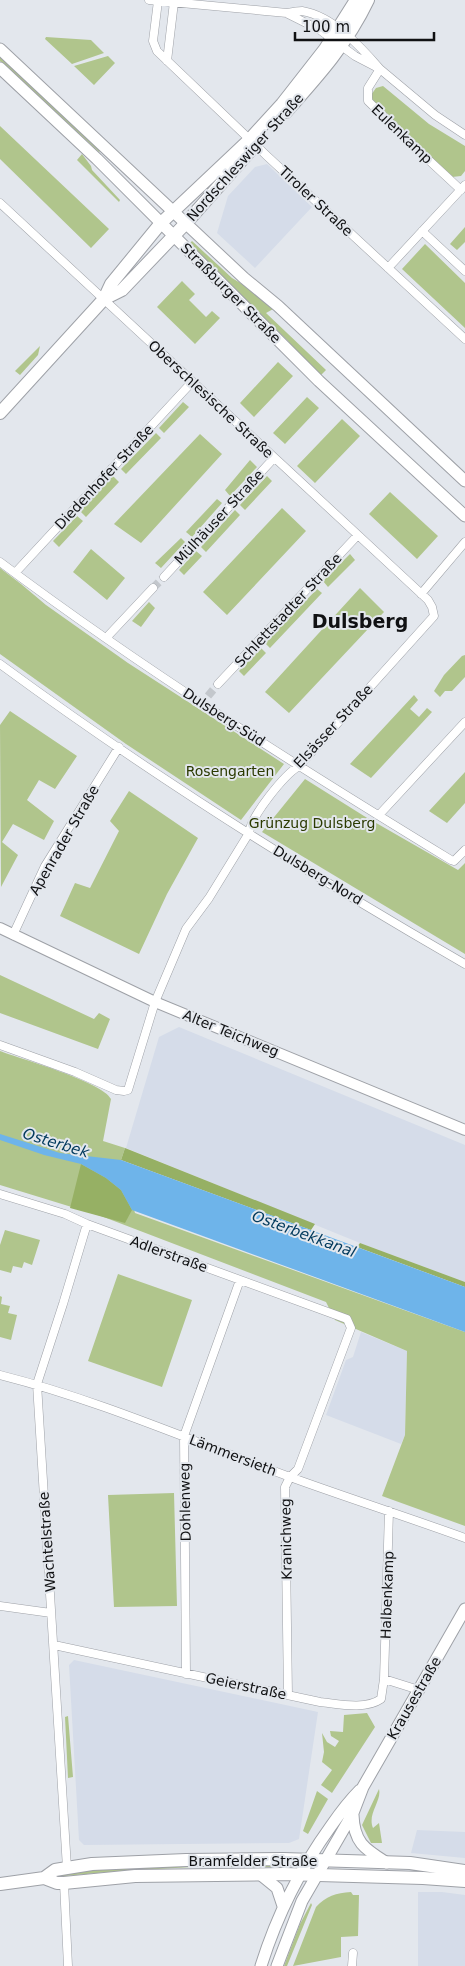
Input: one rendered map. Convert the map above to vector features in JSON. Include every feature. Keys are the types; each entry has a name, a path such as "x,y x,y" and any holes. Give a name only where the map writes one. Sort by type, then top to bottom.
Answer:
{"main road":[{"name":"Nordschleswiger Straße","path":"104,299 122,290 186,223 287,98 335,33 356,0"},
{"name":"Nordschleswiger Straße","path":"0,413 104,299 111,284 173,211 253,142 329,64 345,42 368,0"},
{"name":"Straßburger Straße","path":"0,49 465,481"},
{"name":"Straßburger Straße","path":"0,68 97,159 268,327 319,381 465,516"},
{"name":"Krausestraße","path":"277,1966 302,1901 353,1813 363,1787 465,1609"},
{"name":"Krausestraße","path":"261,1966 283,1906 299,1875 350,1799 363,1787"},
{"path":"353,1813 354,1826 359,1842 364,1848 387,1863"},
{"name":"Bramfelder Straße","path":"0,1884 44,1878 55,1870 92,1864 186,1860 309,1860 425,1864 465,1871"},
{"name":"Bramfelder Straße","path":"44,1878 57,1883 64,1883 135,1876 261,1874 423,1878 465,1881"},
{"path":"261,1874 276,1888 283,1906"}],"street":[{"path":"149,0 287,13 301,11 313,14 326,20 335,33 345,42 367,54 380,69 435,115 465,135"},
{"name":"Tiroler Straße","path":"162,1 153,41 157,50 465,339"},
{"path":"167,61 174,2"},
{"name":"Eulenkamp","path":"380,69 368,88 368,101 420,152 463,187"},
{"path":"388,268 463,187"},
{"name":"Oberschlesische Straße","path":"0,203 421,594"},
{"path":"422,231 465,271"},
{"name":"Diedenhofer Straße","path":"15,573 192,382"},
{"name":"Mülhäuser Straße","path":"164,577 274,458"},
{"name":"Schlettstadter Straße","path":"218,684 357,536"},
{"path":"421,594 465,542"},
{"name":"Dulsberg-Süd","path":"0,562 202,703 299,766 454,860 465,850"},
{"path":"107,637 153,588"},
{"name":"Elsässer Straße","path":"0,1045 75,1072 116,1090 124,1092 128,1090 154,1002 186,929 249,833 256,814 291,771 299,766 434,616 432,606 421,594"},
{"name":"Dulsberg-Nord","path":"1,667 249,833 465,964"},
{"path":"202,703 208,696"},
{"path":"379,815 465,722"},
{"name":"Apenrader Straße","path":"13,935 45,866 118,747"},
{"name":"Alter Teichweg","path":"0,928 154,1002 465,1130"},
{"name":"Adlerstraße","path":"0,1194 64,1214 337,1315"},
{"name":"Wachtelstraße","path":"67,1868 36,1384 87,1224"},
{"name":"Dohlenweg","path":"186,1674 184,1436 240,1280"},
{"name":"Kranichweg","path":"288,1694 285,1487 290,1477 298,1469 351,1328 347,1319 337,1315"},
{"name":"Lämmersieth","path":"0,1375 36,1384 184,1436 290,1477 465,1538"},
{"name":"Halbenkamp","path":"384,1679 389,1511"},
{"path":"0,1606 51,1613"},
{"name":"Geierstraße","path":"54,1645 320,1702 374,1704 381,1699 384,1679"},
{"path":"384,1679 419,1690"},
{"path":"64,1883 68,1966"},
{"path":"352,1966 353,1953"}],"shaded area":[{"path":"267,164 312,207 255,268 217,233 228,196 255,167"},
{"path":"179,1027 465,1145 465,1282 360,1243 126,1148 159,1037"},
{"path":"361,1332 407,1351 405,1435 401,1444 326,1415 346,1360 353,1357"},
{"path":"74,1660 318,1712 299,1839 289,1843 84,1845 79,1840 69,1665"},
{"path":"417,1830 465,1832 465,1858 411,1853"},
{"path":"418,1892 442,1892 465,1895 465,1966 418,1966"}],"green space":[{"path":"46,37 91,40 104,53 72,64 45,39"},
{"path":"108,56 115,63 94,85 74,66"},
{"path":"0,57 101,150 99,152 0,61"},
{"path":"383,86 429,124 465,146 465,171 461,176 452,177 374,104 371,95 376,88"},
{"path":"0,126 109,229 91,248 0,159"},
{"path":"82,154 92,170 120,200 119,202 77,160"},
{"path":"465,227 465,242 457,250 450,244"},
{"path":"192,241 232,278 257,293 275,308 266,313 326,370 320,376 299,357 288,341 188,245"},
{"path":"425,244 465,283 465,328 402,269"},
{"path":"182,281 195,294 189,300 206,317 212,311 220,318 195,344 157,307"},
{"path":"40,346 38,355 20,375 15,371"},
{"path":"278,362 293,376 254,417 240,403"},
{"path":"307,397 319,408 285,444 273,433"},
{"path":"183,402 189,407 164,433 159,428"},
{"path":"342,419 360,436 315,483 297,466"},
{"path":"156,433 161,438 126,474 121,469"},
{"path":"200,434 222,454 141,543 114,524"},
{"path":"250,460 257,467 230,496 225,490"},
{"path":"113,476 119,482 86,517 80,511"},
{"path":"267,476 272,481 245,510 240,505"},
{"path":"390,492 438,536 417,559 369,514"},
{"path":"217,499 222,503 192,537 186,532"},
{"path":"282,508 306,531 227,615 203,592"},
{"path":"235,510 240,515 206,552 201,547"},
{"path":"77,516 83,521 59,547 53,541"},
{"path":"181,538 185,542 161,568 155,563"},
{"path":"91,549 125,578 107,600 73,572"},
{"path":"196,551 202,556 184,575 179,570"},
{"path":"350,554 355,560 328,587 323,581"},
{"name":"Rosengarten","path":"0,568 46,605 128,663 284,764 241,820 126,744 0,654"},
{"path":"360,588 384,612 289,713 265,692"},
{"path":"317,589 322,593 270,648 265,643"},
{"path":"149,602 155,608 141,627 132,621"},
{"path":"261,648 266,653 244,676 239,671"},
{"path":"465,655 465,677 452,691 445,691 440,697 434,691 444,675"},
{"path":"414,695 418,700 410,709 419,717 427,708 432,712 371,778 350,764"},
{"path":"10,711 77,756 55,789 39,780 27,800 54,821 44,840 13,824 2,842 18,855 1,887 0,725"},
{"path":"465,772 465,803 447,823 429,811"},
{"name":"Grünzug Dulsberg","path":"305,779 364,816 458,870 465,863 465,954 262,832"},
{"path":"129,791 198,838 167,894 139,954 60,916 75,883 90,888 119,831 110,821"},
{"path":"0,975 94,1019 99,1013 110,1019 98,1049 0,1013"},
{"path":"0,1051 78,1078 105,1092 111,1099 103,1141 125,1148 121,1160 135,1213 465,1332 465,1526 382,1496 405,1435 407,1351 335,1320 326,1302 101,1216 0,1185"},
{"path":"125,1148 315,1224 311,1230 121,1160"},
{"path":"81,1164 106,1178 121,1190 132,1210 125,1223 70,1208"},
{"path":"5,1230 40,1240 32,1265 24,1262 22,1268 13,1266 11,1273 0,1270 0,1245"},
{"path":"360,1243 465,1282 465,1287 357,1247"},
{"path":"118,1274 192,1300 162,1387 88,1361"},
{"path":"0,1296 2,1297 1,1304 10,1306 8,1313 17,1315 11,1340 0,1337"},
{"path":"174,1493 177,1606 114,1607 108,1495"},
{"path":"367,1713 375,1727 332,1793 321,1785 332,1770 322,1762 324,1752 322,1733 327,1742 335,1747 339,1741 331,1736 330,1731 343,1732 344,1715"},
{"path":"68,1716 73,1777 68,1778 65,1717"},
{"path":"379,1789 372,1823 373,1828 379,1823 382,1843 371,1843 362,1825"},
{"path":"317,1791 328,1799 308,1834 303,1831"},
{"path":"275,1864 275,1867 192,1867 53,1876 105,1868 151,1865"},
{"path":"351,1892 353,1895 359,1895 358,1936 341,1937 341,1957 293,1966 316,1907 332,1896"},
{"path":"311,1903 312,1905 287,1966 284,1966 300,1924"}],"water":[{"name":"Osterbekkanal","path":"0,1134 60,1153 121,1160 465,1287 465,1332 132,1210 121,1190 106,1178 81,1164 44,1155 0,1140"}],"tunnel":[{"path":"153,588 164,577"},
{"path":"208,696 218,684"}],"district":[{"name":"Dulsberg","path":"360,621"}],"water label":[{"name":"Osterbek","path":"56,1143"}]}
